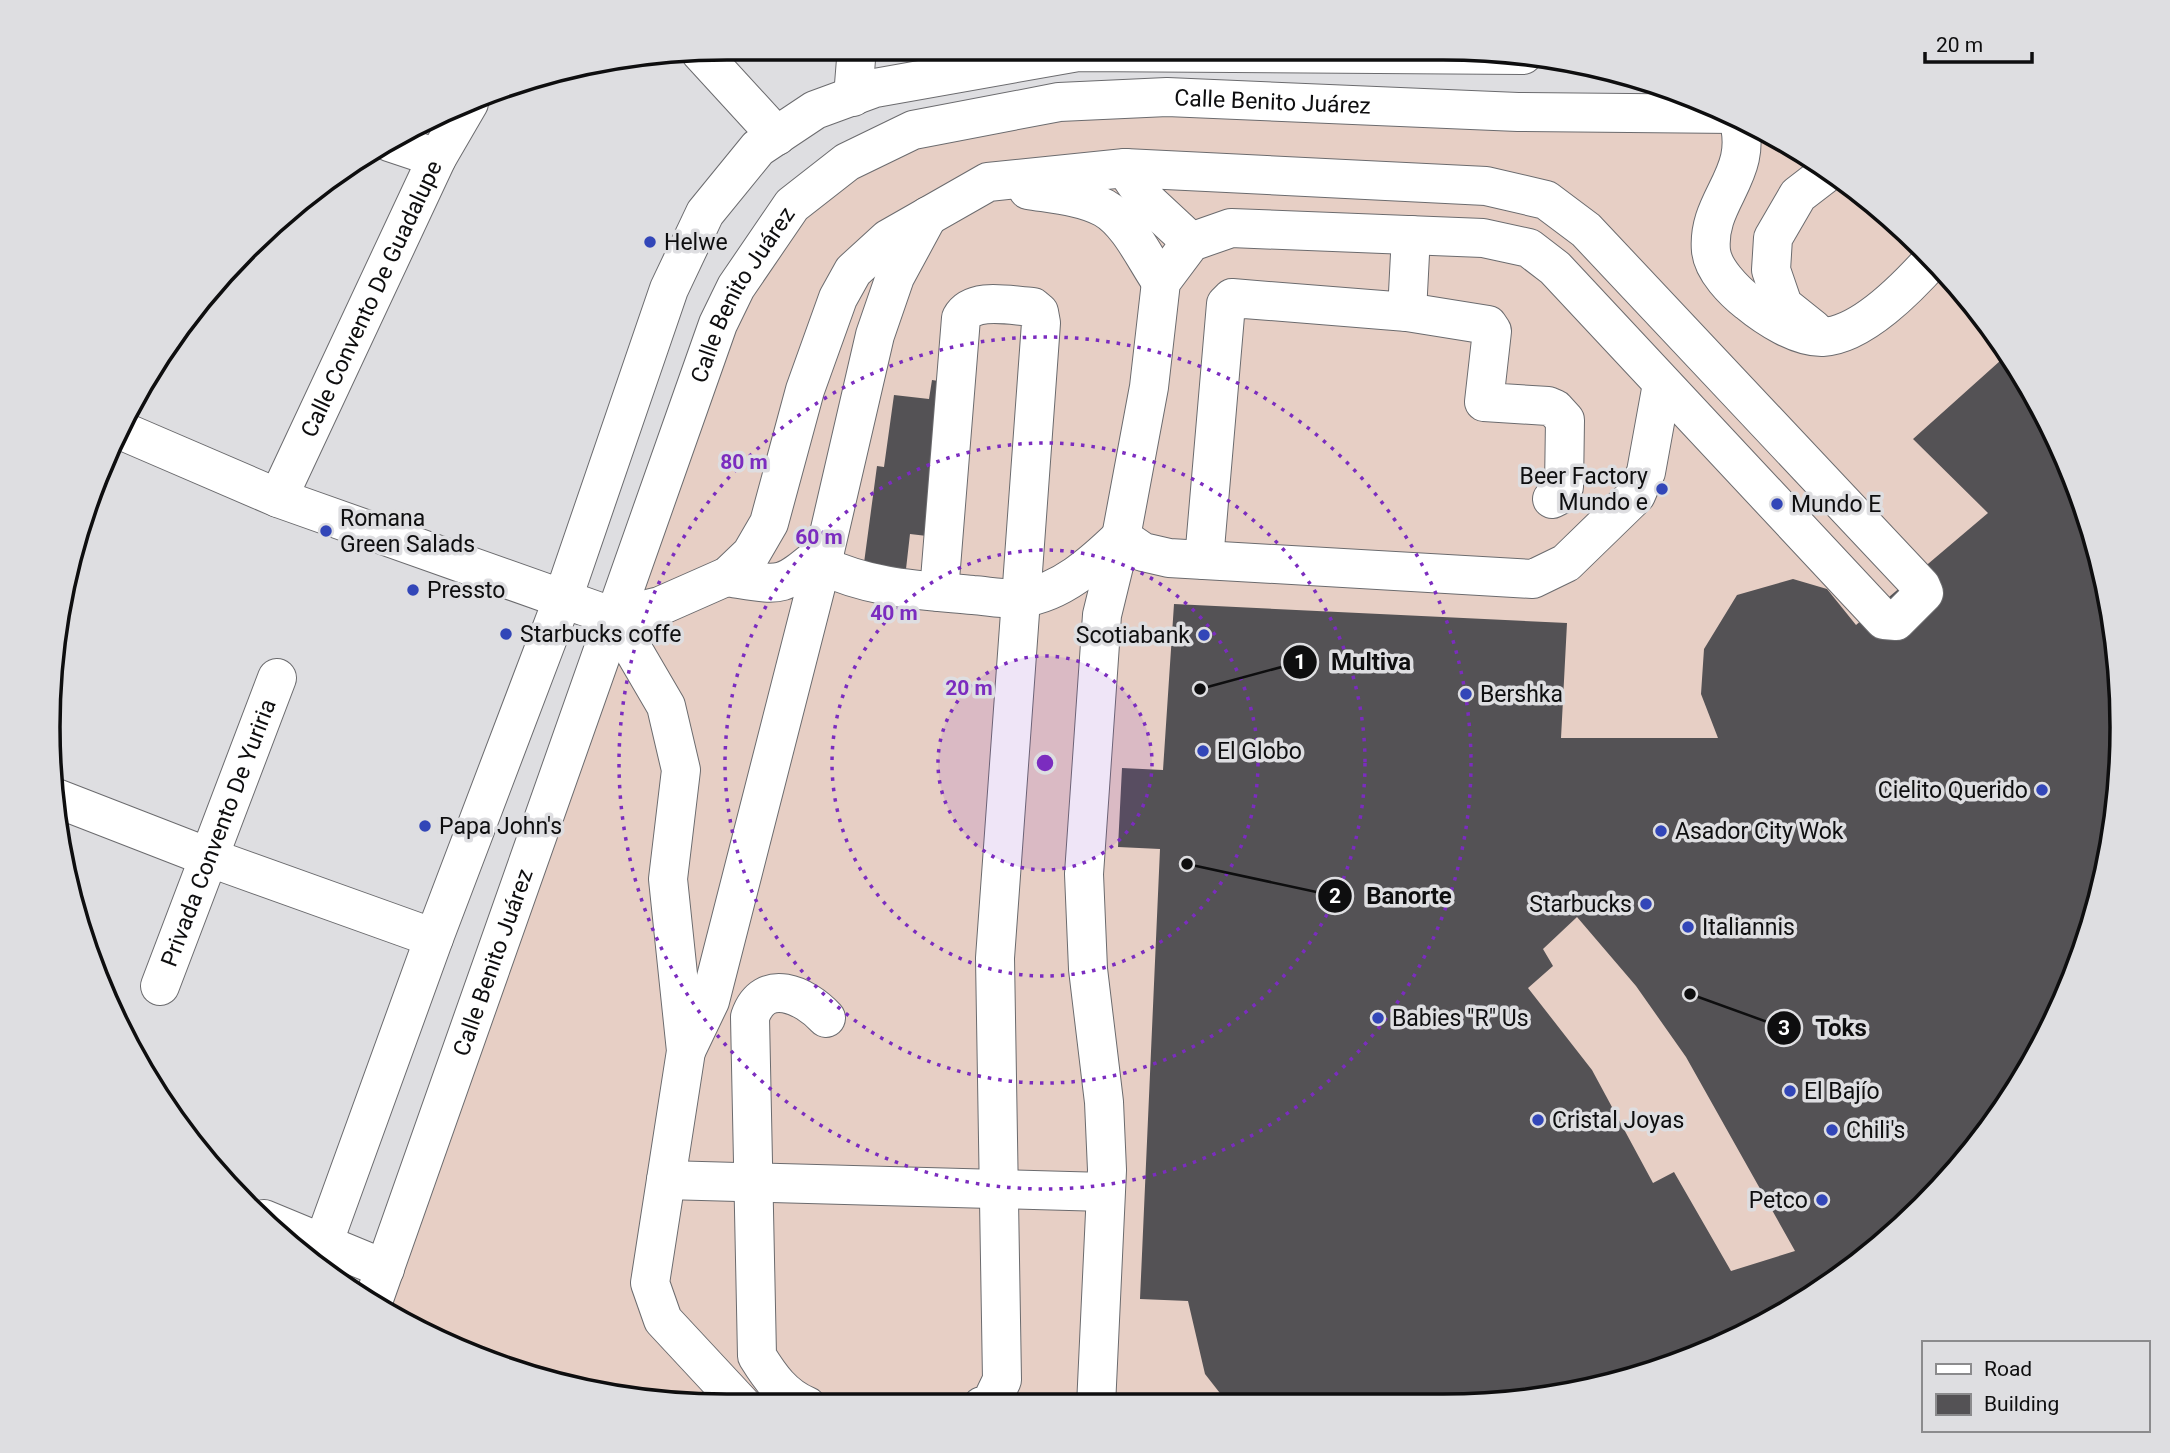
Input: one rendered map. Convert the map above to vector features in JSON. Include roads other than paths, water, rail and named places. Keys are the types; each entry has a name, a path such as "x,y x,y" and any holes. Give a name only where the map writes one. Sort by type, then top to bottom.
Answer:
{"main road":[{"path":"853,97 856,59"},
{"name":"Calle Benito Juárez","path":"321,1250 434,938 562,601 669,289 685,250 705,214 730,179 758,148 815,110 875,88 1039,59"},
{"path":"707,60 777,136"},
{"name":"Calle Benito Juárez","path":"379,1284 718,324 736,287 792,205 847,163 913,130 1059,102 1167,97 1518,112 1709,115"},
{"name":"Calle Convento De Guadalupe","path":"278,498 438,158 463,114"},
{"path":"1742,130 1744,135 1742,161 1716,215 1711,253 1732,289 1774,323 1823,337 1864,323 1910,285 1926,267"},
{"path":"399,145 438,158"},
{"path":"127,433 278,498 562,601 614,617 660,606 726,576 751,554 769,523 805,390 838,298 853,271 888,239 988,181 1125,168 1486,186 1546,200 1586,230 1922,586 1923,593 1896,621 1884,620 1555,268 1529,248 1483,238 1231,228 1191,242 1161,282 1149,387 1121,537 1102,615 1084,874 1088,968 1104,1102 1105,1192 1097,1394"},
{"path":"1125,168 1148,202 1191,242"},
{"path":"1822,177 1798,195 1773,238 1771,270 1783,305 1823,337"},
{"path":"988,181 1091,202 1106,209 1120,222 1161,282"},
{"path":"686,1051 710,1001 823,558 875,335 895,277 928,216"},
{"path":"1407,312 1411,235"},
{"path":"1204,560 1227,300 1407,312 1491,327 1484,402 1548,406 1561,414 1567,428 1564,487 1559,495 1552,499"},
{"path":"939,592 961,318 966,309 976,305 1033,307 1039,312 1041,323 995,958 1002,1380 995,1394"},
{"path":"1121,537 1143,552 1169,558 1533,579 1566,563 1636,495 1646,472 1661,384"},
{"path":"823,558 853,580 881,587 1021,599 1054,588 1091,566 1121,537"},
{"path":"726,576 775,584 789,581 823,558"},
{"path":"614,617 666,706 681,770 668,879 686,1051 650,1283 654,1301 663,1320 732,1394"},
{"name":"Privada Convento De Yuriria","path":"160,986 277,678"},
{"path":"64,801 208,857 434,938"},
{"path":"787,1394 773,1381 757,1356 750,1017 755,1004 772,993 794,995 811,1002 827,1018"},
{"path":"666,1180 999,1192 1105,1192"},
{"path":"299,1238 379,1284"}],"place":[{"name":"Helwe","path":"650,242"},
{"name":"Beer Factory Mundo e","path":"1662,489"},
{"name":"Mundo E","path":"1777,504"},
{"name":"Romana Green Salads","path":"326,531"},
{"name":"Pressto","path":"413,590"},
{"name":"Starbucks coffe","path":"506,634"},
{"name":"Scotiabank","path":"1204,635"},
{"name":"Multiva","path":"1200,689"},
{"name":"Bershka","path":"1466,694"},
{"name":"El Globo","path":"1203,751"},
{"name":"Cielito Querido","path":"2042,790"},
{"name":"Papa John's","path":"425,826"},
{"name":"Asador City Wok","path":"1661,831"},
{"name":"Banorte","path":"1187,864"},
{"name":"Starbucks","path":"1646,904"},
{"name":"Italiannis","path":"1688,927"},
{"name":"Toks","path":"1690,994"},
{"name":"Babies \"R\" Us","path":"1378,1018"},
{"name":"El Bajío","path":"1790,1091"},
{"name":"Cristal Joyas","path":"1538,1120"},
{"name":"Chili's","path":"1832,1130"},
{"name":"Petco","path":"1822,1200"}]}
